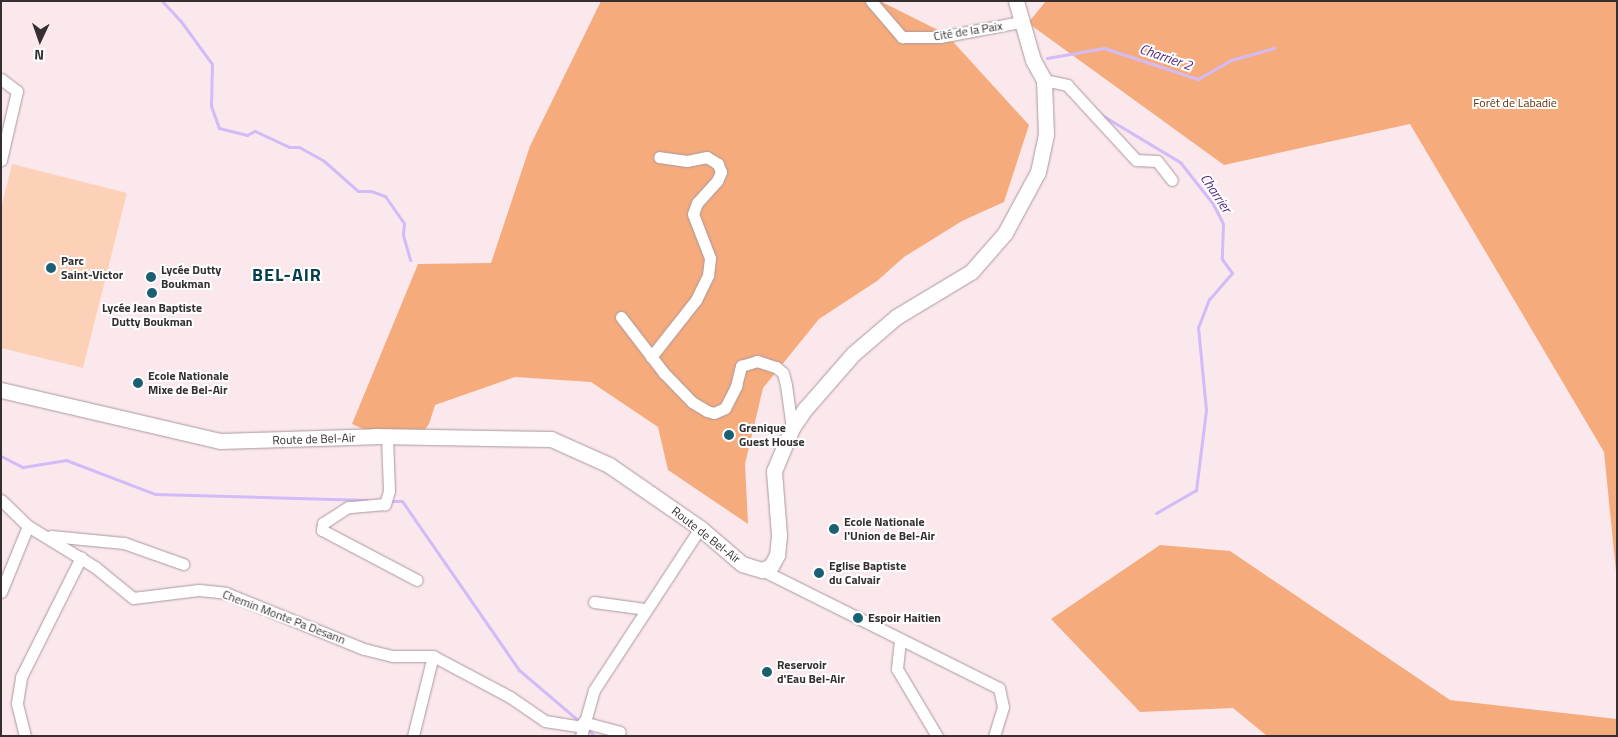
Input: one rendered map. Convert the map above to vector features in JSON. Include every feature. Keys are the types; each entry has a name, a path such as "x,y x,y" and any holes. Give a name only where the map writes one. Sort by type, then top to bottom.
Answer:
{"street":[{"name":"Cité de la Paix","path":"871,1 902,37 940,37 1020,22"},
{"path":"762,570 771,566 777,555 779,535 774,472 792,428 853,354 896,317 971,272 1005,233 1045,155 1044,80 1020,22 1016,1"},
{"path":"1,79 17,91 1,160"},
{"path":"1044,80 1067,86 1136,160 1157,161 1172,180"},
{"path":"651,357 696,300 708,275 710,258 693,214 697,203 721,172 718,164 707,157 687,161 659,157"},
{"path":"621,317 651,357 692,402 714,412 725,408 736,386 741,366 756,361 776,367 783,373 792,428"},
{"name":"Route de Bel-Air","path":"1,390 220,441 387,436 551,439 609,465 700,528 742,564 762,570"},
{"path":"387,436 386,501 348,507 323,523 322,530 417,580"},
{"name":"Chemin Monte Pa Desann","path":"1,500 28,526 81,557 133,598 199,590 226,593 364,648 393,656 433,656 510,697 545,721 582,728 620,732"},
{"path":"1,592 28,526"},
{"path":"582,728 594,690 645,608 700,528"},
{"path":"48,536 124,544 183,564"},
{"path":"25,736 17,703 21,677 81,557"},
{"path":"762,570 999,688 1003,707 994,736"},
{"path":"594,602 645,608"},
{"path":"900,640 897,669 937,736"},
{"path":"414,736 433,656"}],"shaded area":[{"path":"12,164 127,193 83,368 1,348 1,209"}],"green space":[{"path":"601,1 880,1 946,34 1029,125 1004,202 962,221 904,257 877,281 819,319 763,388 745,464 748,524 668,470 658,427 591,382 515,377 435,405 429,424 417,439 394,443 352,424 418,264 491,263 530,146"},
{"name":"Forêt de Labadie","path":"1046,1 1617,1 1617,581 1604,452 1410,124 1224,165 1028,23"},
{"path":"1160,545 1230,551 1450,700 1617,719 1617,736 1267,736 1233,708 1140,712 1051,619"}],"waterway":[{"path":"162,1 180,20 212,64 211,106 219,128 247,135 255,131 289,147 299,147 324,161 358,191 371,191 385,196 404,223 403,235 410,260"},
{"name":"Charrier 2","path":"1047,58 1104,48 1198,79 1231,60 1274,48"},
{"name":"Charrier","path":"1100,114 1180,162 1213,204 1223,224 1222,259 1232,273 1209,299 1198,327 1206,410 1196,490 1156,513"},
{"path":"1,456 23,467 66,460 155,494 367,500"},
{"path":"389,501 402,501 519,670 580,722"},
{"path":"586,728 595,736"}],"place":[{"name":"Parc Saint-Victor","path":"51,268"},
{"name":"Lycée Dutty Boukman","path":"151,277"},
{"name":"Lycée Jean Baptiste Dutty Boukman","path":"152,293"},
{"name":"Ecole Nationale Mixe de Bel-Air","path":"138,383"},
{"name":"Grenique Guest House","path":"729,435"},
{"name":"Ecole Nationale l'Union de Bel-Air","path":"834,529"},
{"name":"Eglise Baptiste du Calvair","path":"819,573"},
{"name":"Espoir Haitien","path":"858,618"},
{"name":"Reservoir d'Eau Bel-Air","path":"767,672"}],"district":[{"name":"BEL-AIR","path":"287,275"}]}
